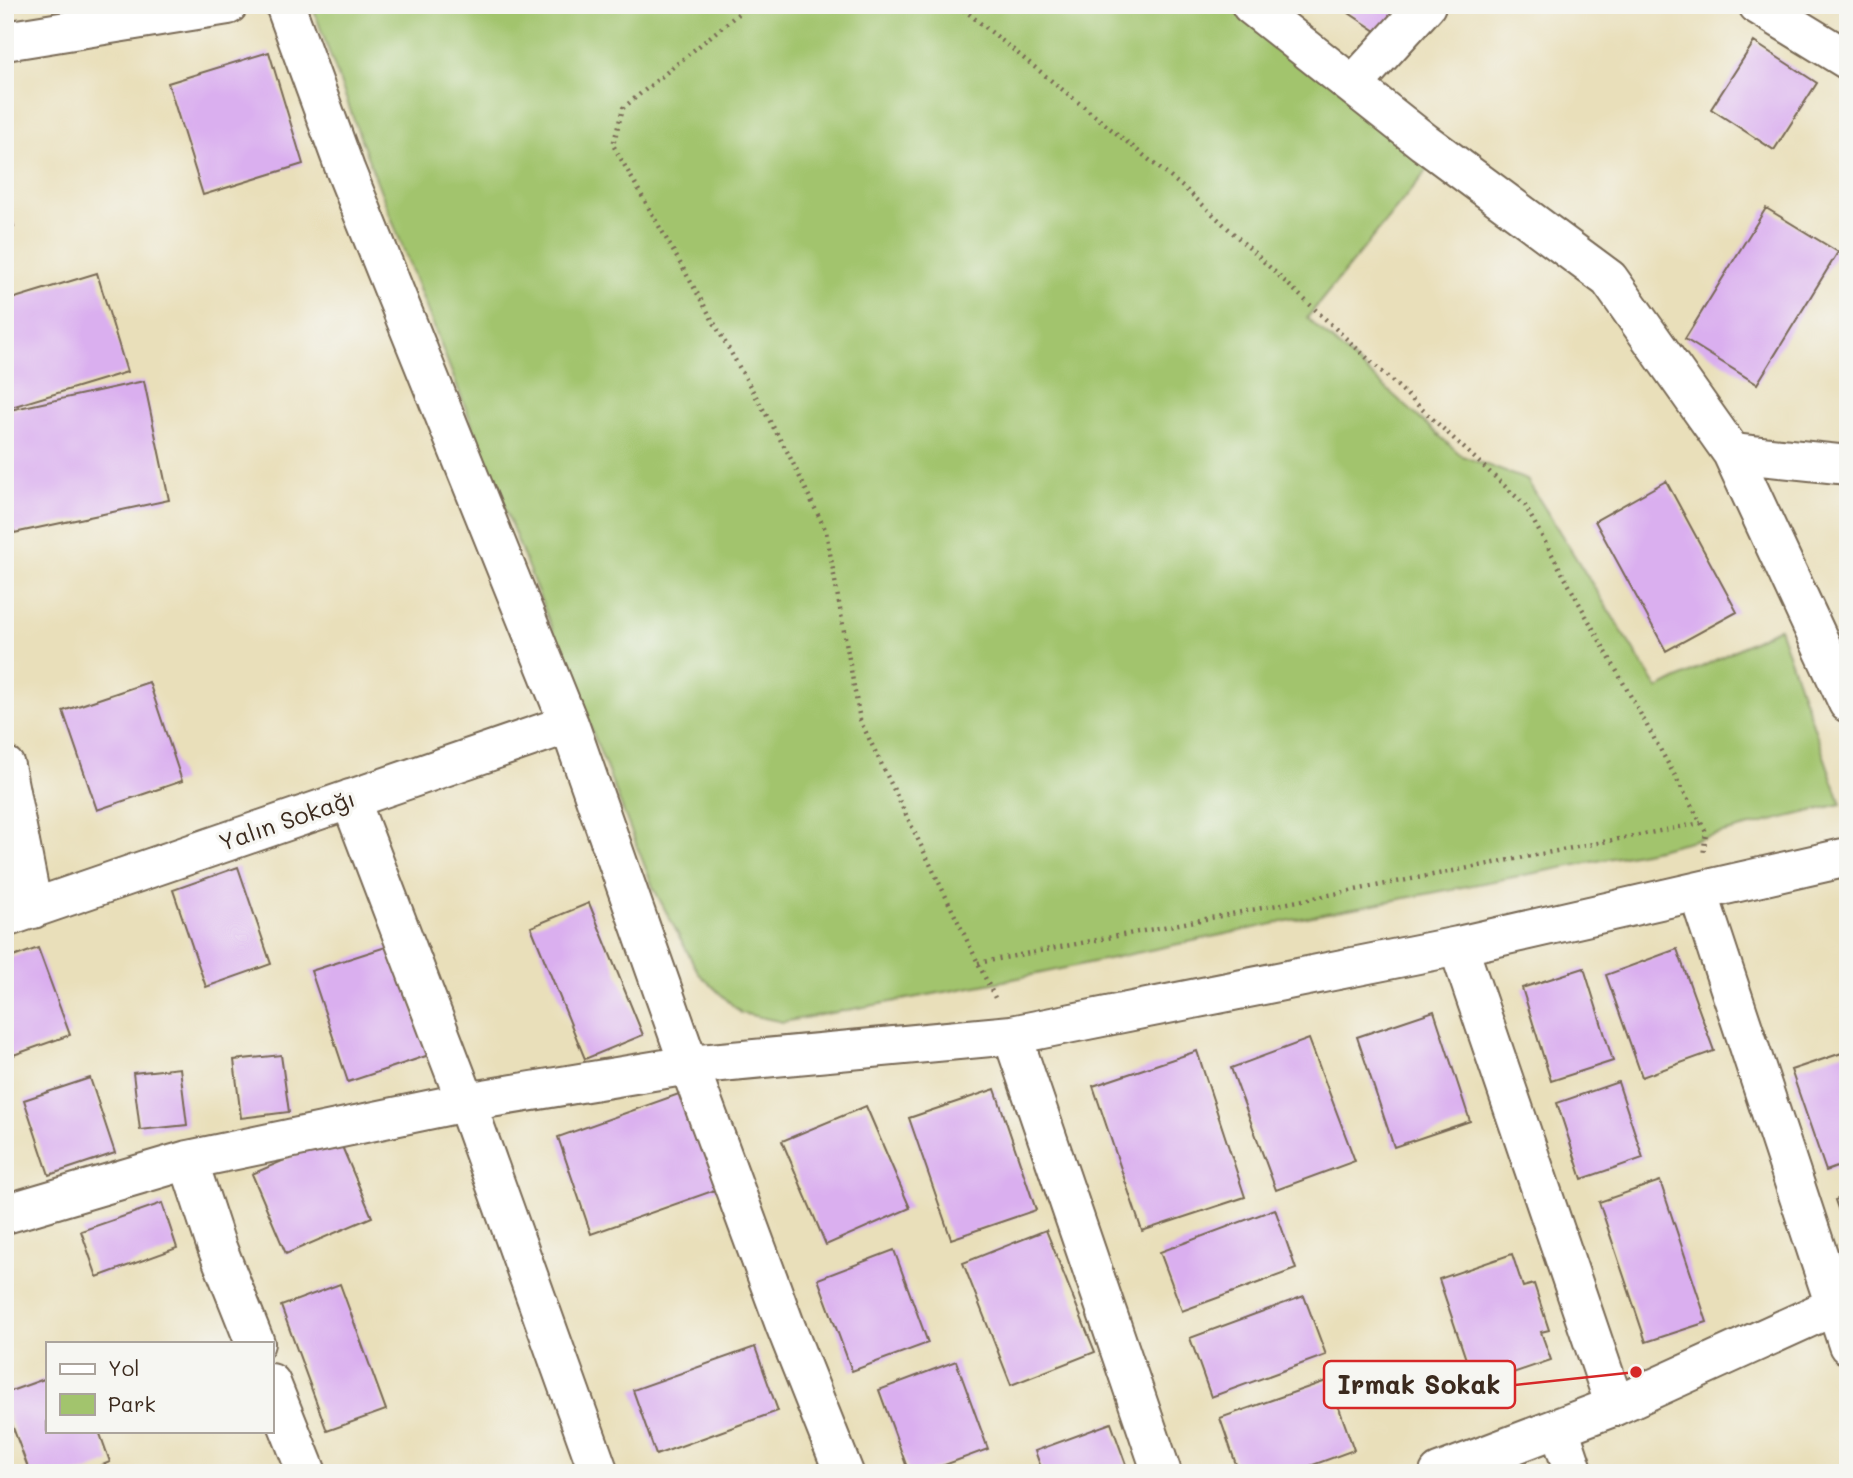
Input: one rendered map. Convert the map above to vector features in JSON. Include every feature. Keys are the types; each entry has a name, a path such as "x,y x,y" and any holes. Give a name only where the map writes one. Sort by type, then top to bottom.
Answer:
{"street":[{"path":"5,41 228,5"},
{"path":"285,5 345,169 569,723 689,1065 785,1325 844,1473"},
{"path":"1251,5 1424,142 1609,279 1732,453 1846,696"},
{"path":"1353,85 1426,5"},
{"path":"1758,5 1848,60"},
{"path":"1732,453 1848,465"},
{"name":"Yalın Sokağı","path":"19,913 569,723"},
{"path":"5,766 19,913"},
{"path":"350,799 466,1102 599,1473"},
{"path":"5,1214 188,1160 466,1102 689,1065 1012,1035 1458,946 1848,857"},
{"path":"1698,892 1842,1303 1848,1345"},
{"path":"1458,946 1615,1406"},
{"path":"1012,1035 1162,1473"},
{"path":"188,1160 216,1245 255,1342"},
{"path":"1439,1473 1615,1406 1842,1303"},
{"path":"273,1388 307,1473"},
{"path":"1559,1428 1574,1473"}],"path":[{"path":"749,5 623,108 613,145 788,453 826,531 860,720 1012,1035"},
{"path":"958,5 1190,193 1524,504 1706,832 1698,892"},
{"path":"978,963 1701,823"}],"green space":[{"path":"312,5 1235,5 1434,162 1307,318 1462,456 1527,480 1658,689 1779,628 1841,804 1649,851 1292,920 1004,981 783,1022 741,1013 699,974 653,887 367,156"}],"building":[{"path":"1337,5 1406,5 1385,37"},
{"path":"1754,42 1817,83 1774,150 1711,109"},
{"path":"269,52 303,164 203,195 168,83"},
{"path":"5,194 14,227 5,230"},
{"path":"1766,208 1838,252 1757,384 1685,339"},
{"path":"97,273 127,372 5,409 5,301"},
{"path":"144,381 169,500 14,533 5,493 5,411"},
{"path":"1666,481 1737,612 1666,651 1595,521"},
{"path":"149,682 182,781 97,810 63,711"},
{"path":"238,867 271,964 206,987 173,890"},
{"path":"589,903 643,1035 585,1059 531,927"},
{"path":"392,945 429,1055 348,1082 311,971"},
{"path":"38,948 70,1035 5,1058 5,960"},
{"path":"1677,949 1714,1051 1642,1077 1606,975"},
{"path":"1584,968 1613,1061 1551,1081 1522,988"},
{"path":"1434,1011 1470,1121 1394,1147 1357,1037"},
{"path":"1309,1039 1355,1161 1276,1190 1231,1068"},
{"path":"1197,1051 1245,1197 1142,1231 1093,1086"},
{"path":"1848,1051 1848,1163 1826,1171 1791,1070"},
{"path":"281,1055 289,1112 241,1118 234,1060"},
{"path":"180,1068 187,1125 140,1130 133,1073"},
{"path":"90,1078 115,1153 49,1175 24,1100"},
{"path":"1618,1082 1643,1158 1582,1179 1557,1103"},
{"path":"995,1089 1036,1210 951,1239 909,1118"},
{"path":"690,1090 724,1187 591,1234 558,1137"},
{"path":"866,1106 910,1208 826,1245 782,1141"},
{"path":"338,1137 372,1217 286,1254 252,1174"},
{"path":"1660,1181 1707,1322 1646,1342 1599,1202"},
{"path":"1848,1195 1848,1234 1847,1234 1835,1200"},
{"path":"162,1203 177,1248 97,1277 81,1231"},
{"path":"1275,1209 1296,1269 1182,1311 1160,1252"},
{"path":"1046,1230 1095,1352 1011,1385 963,1263"},
{"path":"894,1250 928,1343 852,1371 818,1279"},
{"path":"1512,1254 1523,1287 1534,1284 1549,1330 1541,1332 1551,1360 1475,1386 1439,1279"},
{"path":"340,1284 386,1410 327,1431 281,1306"},
{"path":"1304,1296 1326,1355 1211,1397 1190,1338"},
{"path":"755,1347 778,1411 656,1455 633,1390"},
{"path":"956,1361 988,1449 923,1473 909,1473 879,1390"},
{"path":"46,1378 46,1432 99,1432 110,1462 82,1473 30,1473 5,1406 5,1393"},
{"path":"1329,1380 1354,1450 1291,1473 1239,1473 1220,1418"},
{"path":"1111,1423 1129,1473 1043,1473 1035,1451"}],"place":[{"name":"Irmak Sokak","path":"1636,1372"}]}
